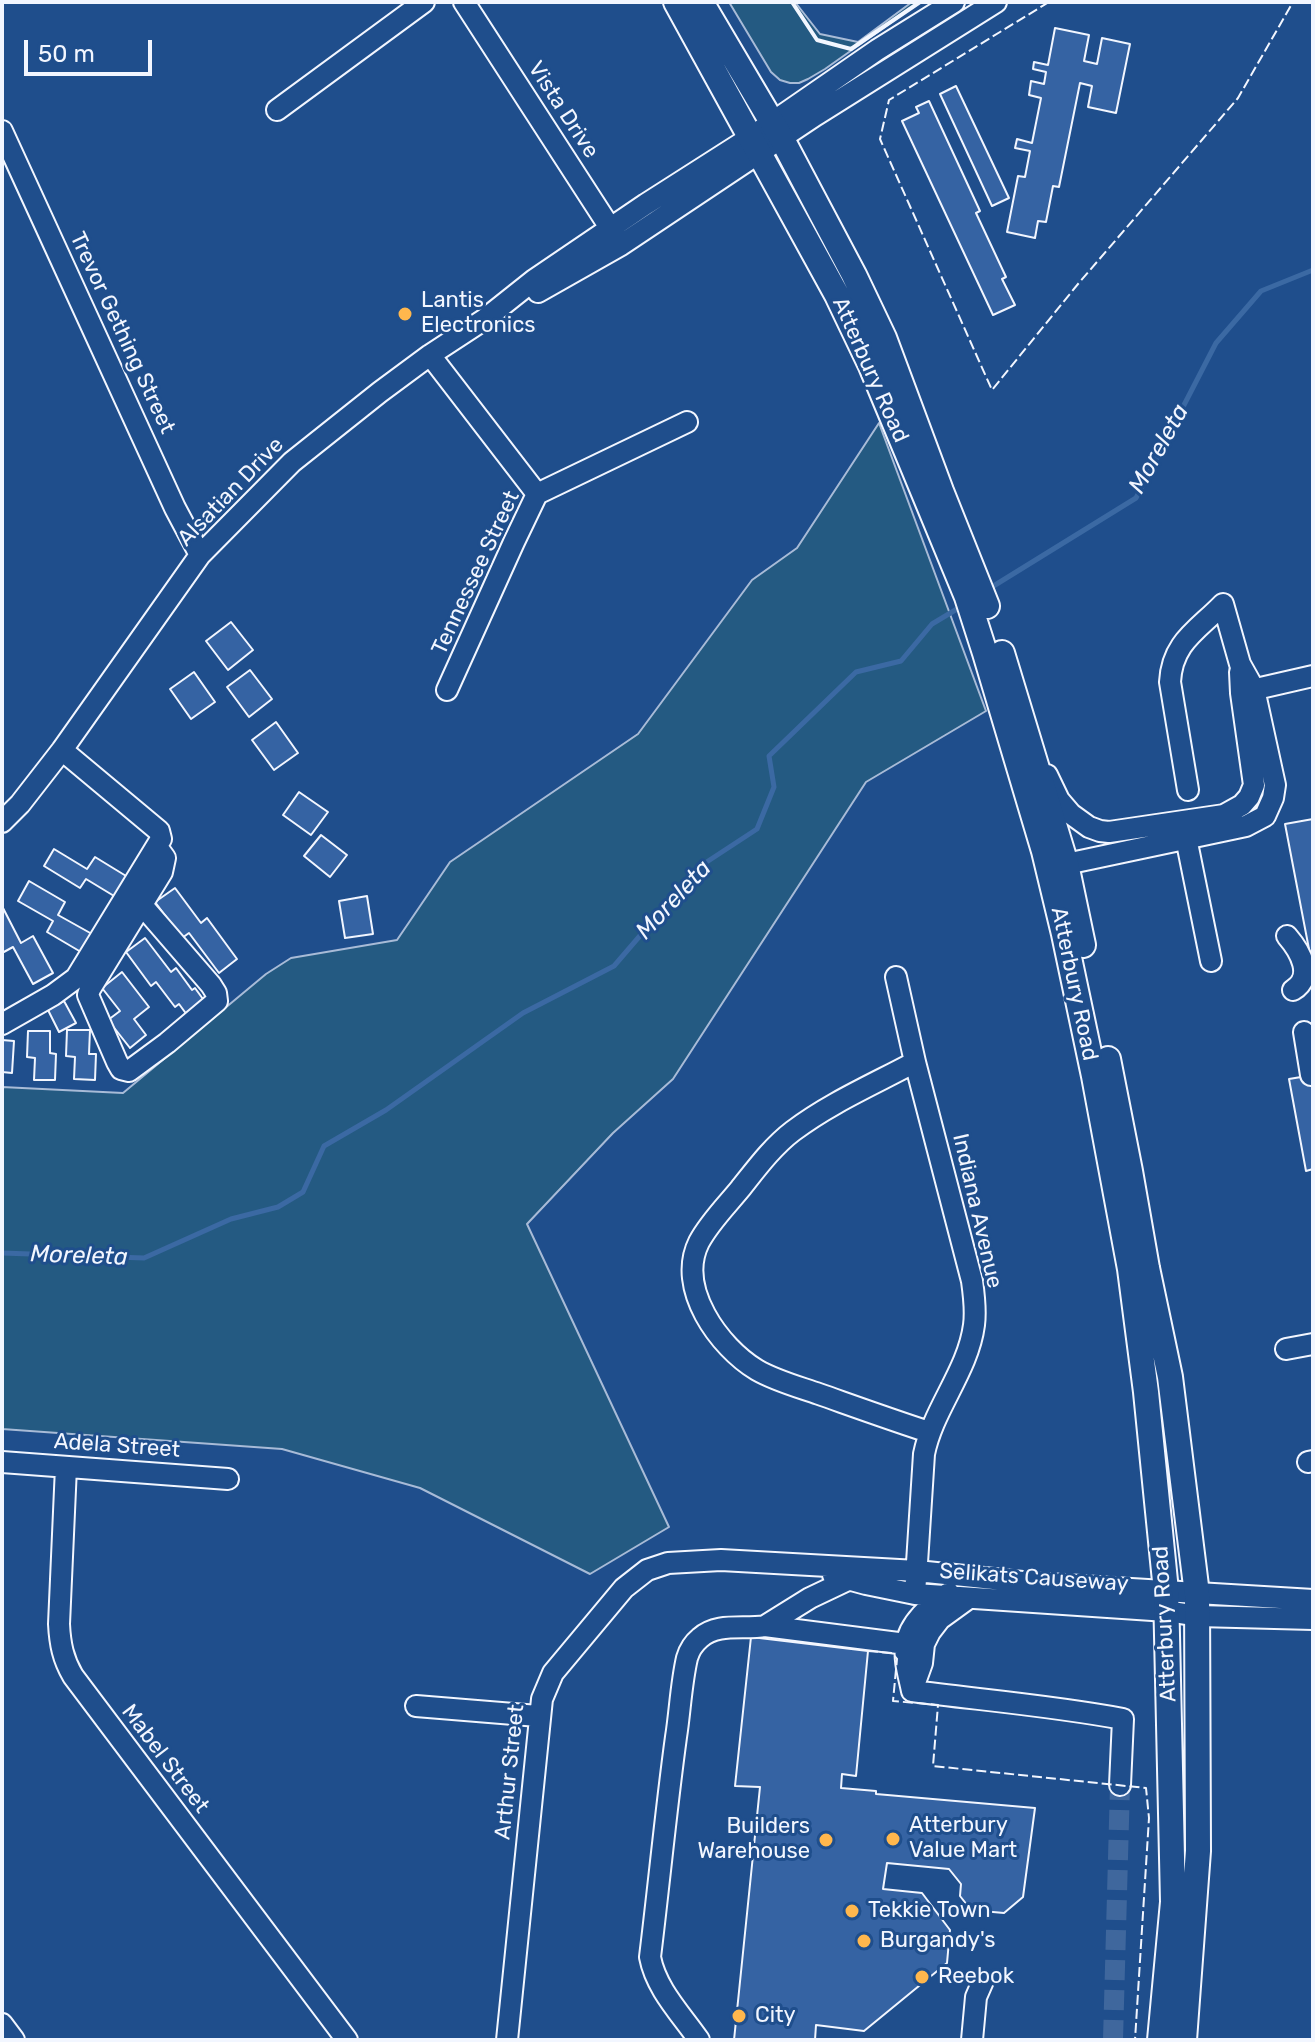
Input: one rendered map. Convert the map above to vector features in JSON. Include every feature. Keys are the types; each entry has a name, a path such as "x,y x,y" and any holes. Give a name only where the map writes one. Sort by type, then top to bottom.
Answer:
{"main road":[{"name":"Atterbury Road","path":"676,2 837,295 909,457 953,543"},
{"name":"Atterbury Road","path":"701,2 777,131 884,338 953,543 967,597 992,650 1029,767 1110,1069 1170,1377 1198,1605 1198,1851 1184,2040"},
{"name":"Atterbury Road","path":"1057,866 1064,934 1130,1269 1146,1392 1166,1601 1173,1902 1160,2040"}],"street":[{"path":"277,110 424,2"},
{"name":"Vista Drive","path":"464,2 616,236"},
{"path":"912,28 937,2"},
{"path":"777,131 912,28 954,2"},
{"path":"777,131 996,2"},
{"name":"Trevor Gething Street","path":"2,131 175,508 200,555"},
{"name":"Alsatian Drive","path":"2,822 62,750 200,555 292,462 430,355 485,319 541,290 616,236 777,131"},
{"path":"430,355 537,494"},
{"name":"Tennessee Street","path":"447,690 537,494 687,422"},
{"path":"1029,767 1045,771 1059,800 1071,814 1078,821 1100,831 1185,830 1254,823 1265,816 1275,785 1223,604 1191,634 1171,664 1170,682 1188,790"},
{"path":"1247,691 1313,676"},
{"path":"62,750 158,839 165,858 162,872 141,904 88,995 121,1069 129,1071 217,1001 211,985 141,904"},
{"path":"1057,866 1185,830"},
{"path":"1185,830 1211,961"},
{"path":"2,1024 76,978 158,839"},
{"path":"1287,936 1299,950 1305,977 1300,987 1293,990"},
{"name":"Indiana Avenue","path":"896,977 966,1255 975,1310 967,1352 929,1432 924,1454 915,1594"},
{"path":"1304,1032 1311,1075"},
{"path":"915,1062 809,1120 778,1144 708,1228 694,1256 694,1274 702,1308 714,1330 746,1362 769,1376 929,1432"},
{"path":"1286,1349 1313,1344"},
{"name":"Adela Street","path":"2,1462 228,1479"},
{"name":"Mabel Street","path":"66,1467 59,1624 65,1663 347,2040"},
{"name":"Selikats Causeway","path":"668,1563 721,1560 917,1571 1313,1619"},
{"name":"Arthur Street","path":"507,2040 538,1716 545,1689 553,1673 607,1607 638,1576 668,1563"},
{"name":"Selikats Causeway","path":"803,1565 915,1594 969,1598 1166,1601"},
{"path":"912,1691 906,1644 915,1624 928,1608 945,1595 977,1577"},
{"path":"765,1626 810,1598 850,1579"},
{"path":"912,1691 930,1632 940,1619 969,1598"},
{"name":"Selikats Causeway","path":"1198,1605 1313,1600"},
{"path":"699,2040 656,1978 650,1957 688,1656 699,1638 713,1630 765,1626 906,1644"},
{"path":"912,1691 1081,1711 1123,1719 1120,1785"},
{"path":"416,1706 538,1716"},
{"path":"972,2040 976,1997 983,1981"},
{"path":"677,2040 680,2014"},
{"path":"2,2024 14,2040"}],"shaded area":[{"path":"729,2 795,2 820,34 858,42 912,2 920,2 825,69 799,83 790,83 780,80 771,72"},
{"path":"879,423 986,711 866,782 673,1079 613,1133 527,1224 669,1527 590,1574 420,1488 282,1449 2,1429 2,1087 123,1093 266,974 291,958 397,940 450,862 638,734 752,580 797,548"}],"building":[{"path":"1055,28 1089,35 1084,61 1097,64 1102,38 1130,44 1116,113 1088,107 1092,86 1080,83 1059,187 1053,186 1046,222 1038,221 1035,238 1007,232 1018,176 1025,177 1030,151 1015,148 1017,139 1032,143 1041,98 1029,95 1031,81 1044,84 1046,72 1033,69 1034,62 1048,65"},
{"path":"956,86 1009,198 992,206 940,94"},
{"path":"929,101 980,211 976,213 1006,277 1002,279 1015,305 993,315 902,121 919,113 916,107"},
{"path":"231,622 253,650 228,670 206,641"},
{"path":"250,670 272,699 249,717 227,687"},
{"path":"194,672 215,702 191,719 170,689"},
{"path":"276,722 298,753 274,770 252,740"},
{"path":"299,792 328,812 311,835 283,815"},
{"path":"1313,819 1313,970 1285,824"},
{"path":"321,835 347,855 330,877 304,856"},
{"path":"54,849 87,869 95,857 131,879 119,899 86,879 80,888 44,866"},
{"path":"29,881 65,902 58,915 92,934 81,952 47,932 53,921 18,901"},
{"path":"175,888 201,923 207,918 237,959 219,973 189,933 182,938 155,902"},
{"path":"367,896 373,934 345,938 339,901"},
{"path":"3,908 21,943 33,936 53,973 33,984 13,947 2,953"},
{"path":"145,938 171,972 176,968 208,1006 190,1019 179,1004 175,1007 156,982 151,986 126,952"},
{"path":"122,972 149,1007 134,1019 146,1035 130,1048 108,1020 120,1011 102,988"},
{"path":"64,1001 76,1023 59,1032 48,1010"},
{"path":"67,1030 90,1030 89,1054 96,1054 95,1080 74,1079 75,1057 66,1056"},
{"path":"28,1031 50,1031 50,1053 56,1054 55,1080 34,1080 35,1058 27,1057"},
{"path":"2,1040 14,1041 12,1073 2,1072"},
{"path":"1313,1075 1313,1169 1306,1171 1289,1079"},
{"name":"Atterbury Value Mart","path":"751,1637 868,1651 856,1776 842,1774 841,1788 1035,1808 1023,1897 1004,1913 971,1910 960,1896 961,1884 949,1869 887,1863 883,1889 922,1893 950,1930 947,1963 864,2031 816,2025 815,2040 734,2040 760,1787 735,1786"}],"waterway":[{"name":"Moreleta","path":"987,590 1136,498 1216,343 1261,291 1313,270"},
{"name":"Moreleta","path":"2,1253 144,1258 231,1219 278,1207 303,1192 324,1146 386,1110 523,1013 614,966 699,867 757,829 774,787 769,756 856,672 901,661 932,624 962,606"}],"tunnel":[{"path":"1113,2040 1120,1785"}],"fence":[{"path":"1049,2 889,100 880,139 992,390 1078,284 1238,98 1293,2"},
{"path":"1050,2 1059,2"},
{"path":"868,1651 892,1653 897,1659 893,1701 938,1705 933,1766 1146,1788 1149,1818 1135,2040"}],"wall":[{"path":"792,2 817,40 851,49 920,2"}],"place":[{"name":"Lantis Electronics","path":"405,314"},
{"name":"Atterbury Value Mart","path":"893,1839"},
{"name":"Builders Warehouse","path":"826,1840"},
{"name":"Tekkie Town","path":"852,1911"},
{"name":"Burgandy's","path":"864,1941"},
{"name":"Reebok","path":"922,1977"},
{"name":"City","path":"739,2016"}]}
